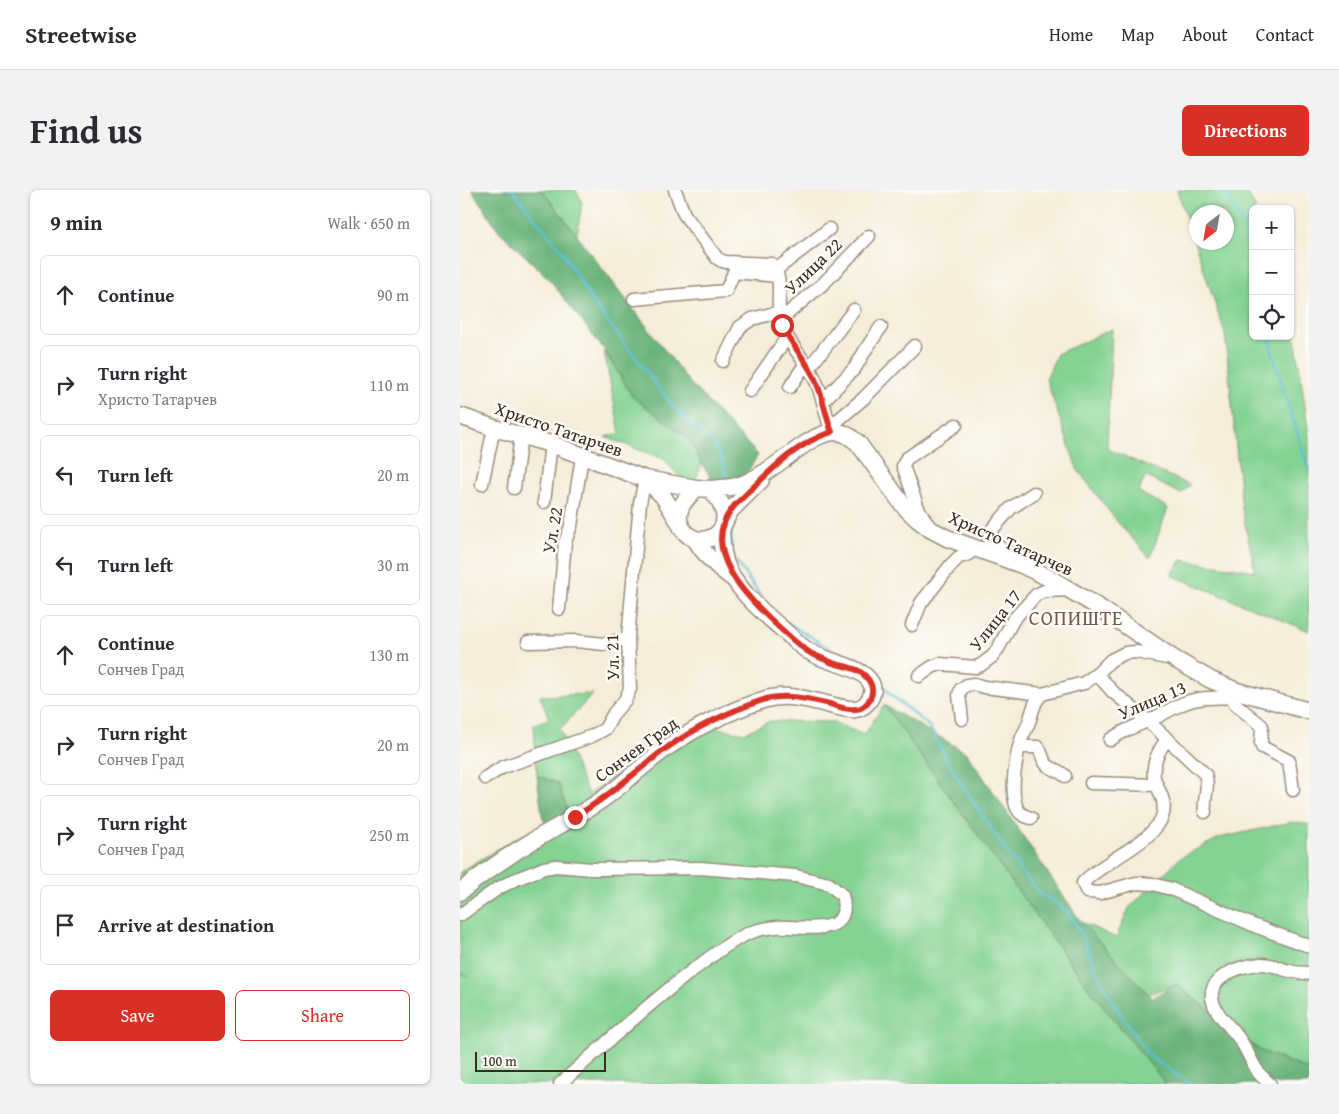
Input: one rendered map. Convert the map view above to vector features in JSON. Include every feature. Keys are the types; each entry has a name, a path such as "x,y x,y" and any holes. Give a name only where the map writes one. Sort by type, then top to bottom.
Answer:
{"main road":[{"name":"Христо Татарчев","path":"460,416 551,444 645,479 703,488 739,486 831,430 840,432 850,436 858,443 903,505 917,520 930,529 947,538 1022,565 1070,590 1100,608 1176,660 1235,694 1309,712"},
{"name":"Христо Татарчев","path":"723,527 730,511 735,505 779,463"},
{"name":"Христо Татарчев","path":"645,479 663,496 679,522"},
{"path":"703,488 719,498 724,510 722,549 729,571 736,580 701,549 695,539 687,534 679,522 682,505 703,488"},
{"path":"695,539 712,538 723,527"},
{"name":"Сончев Град","path":"460,892 509,855 604,798 668,747 702,727 734,712 778,697 812,700 851,709 863,707 869,701 872,686 866,677 855,669 833,663 803,648 750,599 736,580"}],"street":[{"path":"675,190 684,214 717,258 726,262 772,264 777,272 779,316 787,337 807,366 824,400 831,430"},
{"path":"634,299 726,292 734,272 777,272 830,229"},
{"name":"Улица 22","path":"723,361 740,327 752,319 779,316 824,283 870,236"},
{"path":"790,387 854,310"},
{"path":"824,400 855,368 881,327"},
{"path":"750,391 787,337"},
{"path":"831,430 914,346"},
{"path":"930,529 913,496 903,466 906,459 956,425"},
{"path":"482,484 494,428"},
{"path":"514,488 521,436"},
{"path":"544,502 551,444"},
{"name":"Ул. 22","path":"559,609 565,542 571,526 582,457"},
{"name":"Ул. 21","path":"486,778 503,767 592,736 605,729 614,713 625,700 630,689 628,638 640,503 645,479"},
{"path":"1022,565 1008,552 989,540 989,533 1011,508 1034,493"},
{"path":"912,625 921,603 951,565 958,557 976,548"},
{"name":"Улица 17","path":"919,676 940,664 976,667 982,665 993,656 1013,620 1036,595 1044,591 1070,590"},
{"path":"528,642 576,641 604,644 628,638"},
{"path":"962,719 958,695 961,689 967,685 974,684 984,687 1042,694 1084,683 1097,674 1111,660 1125,654 1136,652 1176,660"},
{"path":"1097,674 1113,692 1168,739 1204,774 1208,784 1204,801 1205,812"},
{"path":"1030,818 1022,816 1018,812 1015,802 1015,765 1036,701 1042,694"},
{"path":"1235,694 1234,702 1262,726 1262,747 1289,761 1292,790"},
{"name":"Улица 13","path":"1110,740 1124,730 1148,721 1180,704 1200,698 1219,699 1235,694"},
{"path":"1168,739 1160,748 1156,758 1154,774 1163,801 1163,813 1151,833 1083,883 1087,892 1100,893 1136,883 1153,884 1171,889 1255,926 1309,946"},
{"path":"1019,748 1038,747 1043,760 1060,771 1064,776"},
{"path":"1091,783 1157,785"},
{"path":"460,915 497,889 514,880 544,868 556,866 592,869 700,868 796,876 829,884 842,895 844,902 842,915 836,923 828,928 778,927 760,929 724,946 668,989 560,1084"},
{"path":"1270,1084 1258,1072 1242,1042 1216,1008 1213,1000 1213,991 1216,982 1226,974 1238,969 1261,964 1271,965 1291,972 1309,973"}],"green space":[{"path":"472,190 542,190 690,383 758,455 742,481 715,485 689,439 633,397 606,352 549,279 499,231"},
{"path":"542,190 576,190 582,202 577,235"},
{"path":"1177,190 1246,190 1254,205 1249,205 1249,340 1294,340 1294,329 1309,435 1309,631 1171,575 1182,560 1255,571 1242,509 1225,333 1197,250 1234,250 1234,205 1189,205 1189,226"},
{"path":"1112,329 1107,449 1190,485 1181,494 1145,476 1139,492 1168,508 1150,558 1115,519 1077,469 1046,379 1057,354"},
{"path":"604,351 633,397 689,439 702,464 691,491 664,459 605,437 620,433"},
{"path":"593,694 560,729 588,794 663,744 704,726 744,733 770,721 833,722 864,735 884,705 1083,981 1166,1084 460,1084 460,973 468,976 460,972 460,872 518,837 570,820 558,783 537,776 534,724 549,719 540,696"},
{"path":"884,705 967,753 1081,922 1152,998 1176,984 1259,1050 1309,1070 1309,1084 1166,1084 1083,981"},
{"path":"537,776 558,783 571,820 547,828 542,815"},
{"path":"1292,822 1309,824 1309,1070 1259,1050 1177,984 1148,994 1081,922 1116,938 1129,908 1180,858 1219,838"}],"waterway":[{"path":"512,190 562,251 591,299 668,400 684,418 705,435 717,450 723,460 726,482"},
{"path":"1224,190 1249,236"},
{"path":"1271,340 1272,351 1309,471"},
{"path":"731,525 732,555 764,601"},
{"path":"786,622 848,659"},
{"path":"877,679 891,695 929,726 955,774 1009,855 1037,891 1067,911 1082,935 1100,978 1113,1002 1150,1057 1191,1084"}],"district":[{"name":"СОПИШТЕ","path":"1076,617"}],"route":[{"path":"575,817 604,798 668,747 702,727 734,712 778,697 812,700 851,709 863,707 869,701 872,686 866,677 855,669 833,663 803,648 750,599 729,571 722,549 721,530 735,505 794,451 832,432 824,400 815,379 787,337 782,325"}]}
